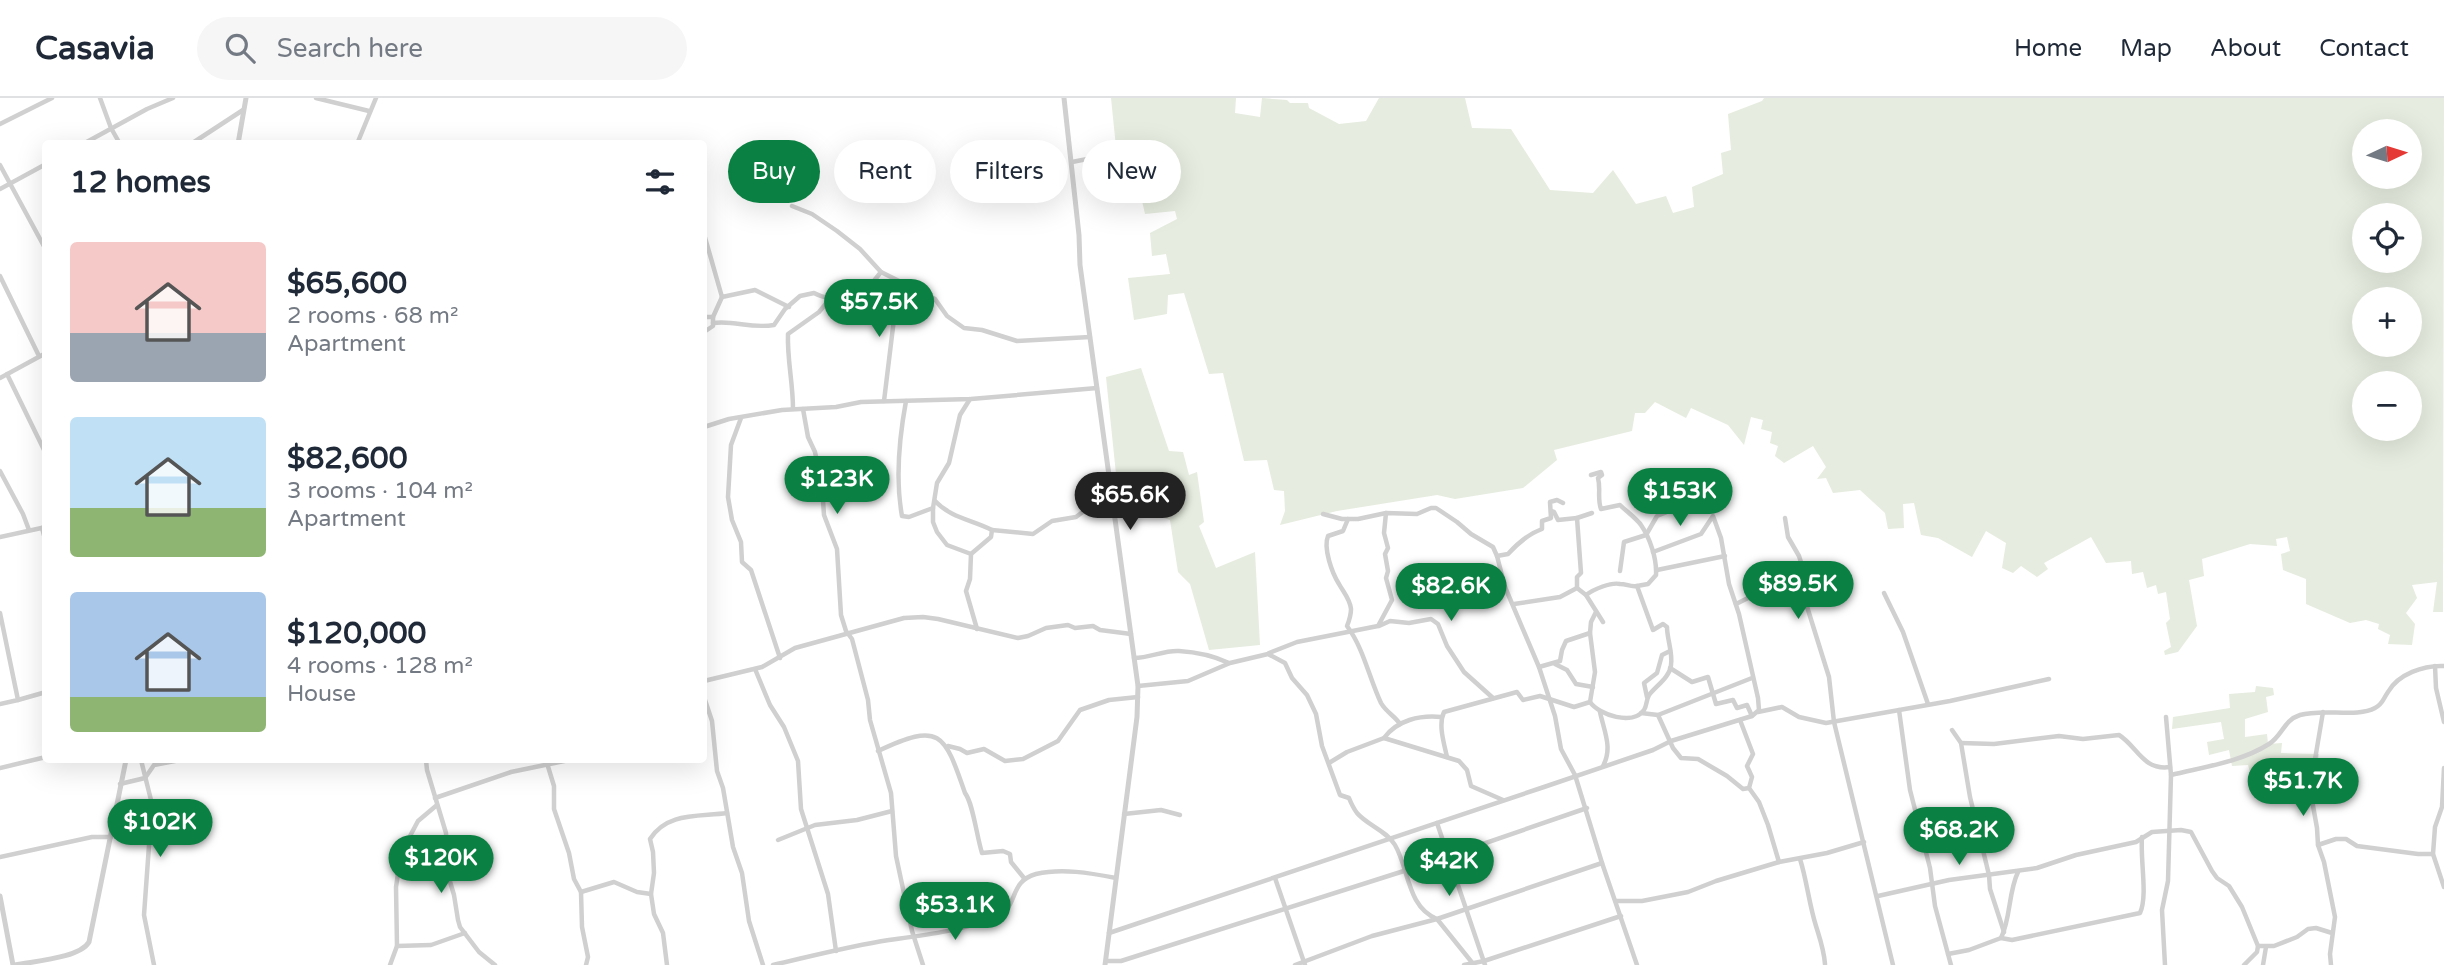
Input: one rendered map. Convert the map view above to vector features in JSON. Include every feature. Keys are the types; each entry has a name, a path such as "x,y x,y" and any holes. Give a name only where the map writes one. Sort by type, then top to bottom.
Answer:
{"street":[{"path":"0,124 52,98"},
{"path":"100,98 118,140"},
{"path":"90,140 173,98"},
{"path":"239,140 246,98"},
{"path":"316,98 336,100 369,111"},
{"path":"358,140 376,98"},
{"path":"1065,98 1080,265 1138,686 1106,963 1121,963 1587,808"},
{"path":"197,140 245,109"},
{"path":"1072,162 1082,160"},
{"path":"0,164 42,243"},
{"path":"0,189 42,166"},
{"path":"792,206 812,214 848,239 881,272 935,299 947,316 970,330 982,330 1017,341 1090,337"},
{"path":"707,244 722,296 713,317 713,326 707,330"},
{"path":"713,323 728,321 747,327 774,325 785,309 800,296 814,293 830,299 848,288 856,296 865,292 881,272"},
{"path":"0,276 39,356"},
{"path":"884,401 894,319 907,286"},
{"path":"722,296 755,290 790,307"},
{"path":"793,409 793,378 787,353 788,334 819,312 830,299"},
{"path":"707,317 713,317"},
{"path":"0,378 42,355"},
{"path":"7,374 42,446"},
{"path":"707,426 729,419 793,409 1097,388"},
{"path":"971,398 960,415 949,463 937,483 933,508 933,522 947,545 971,554"},
{"path":"906,401 898,450 898,494 902,516 909,517 933,508"},
{"path":"803,409 822,486 824,515 837,549 841,615 852,639 868,700 870,720 891,793 896,856 913,937 923,965"},
{"path":"741,418 731,445 729,507 741,542 742,562 751,570 780,658"},
{"path":"0,471 29,530"},
{"path":"1586,595 1592,590 1619,583 1627,587 1648,584 1657,570 1653,552 1640,523 1620,505 1601,509 1597,498 1600,486 1598,478 1602,475 1601,472 1591,475"},
{"path":"935,500 942,508 965,521 992,530 1033,534 1052,522 1076,517 1092,505 1112,502"},
{"path":"1497,556 1508,554 1532,533 1542,529 1542,522 1551,518 1550,502 1558,500 1563,503"},
{"path":"1620,570 1624,542 1646,535 1657,516 1689,503"},
{"path":"1323,514 1348,519 1367,518 1386,513 1417,513 1431,508 1440,510 1471,534 1488,543 1497,556 1505,587 1539,667 1561,748 1575,775 1587,808 1601,863 1637,965"},
{"path":"1551,511 1558,520 1592,513"},
{"path":"1378,626 1392,600 1386,578 1386,513"},
{"path":"1653,552 1701,534 1713,516 1721,538 1729,584 1759,706 1754,714"},
{"path":"1577,518 1581,573 1577,577 1577,588"},
{"path":"1785,518 1788,537 1799,556 1805,575 1804,597 1829,677 1833,722 1893,965"},
{"path":"1348,519 1343,530 1328,536 1326,541 1337,582 1347,596 1351,611 1347,626 1366,660 1373,686 1383,707 1400,724"},
{"path":"0,537 42,527"},
{"path":"977,629 966,591 970,579 971,554 991,537 992,530"},
{"path":"1657,570 1725,556"},
{"path":"1736,604 1752,596 1779,589 1781,585 1805,585"},
{"path":"1637,586 1653,630 1663,624 1667,626 1670,652 1670,668 1647,697"},
{"path":"1577,588 1586,595 1602,622"},
{"path":"1514,604 1560,597 1577,588"},
{"path":"1884,593 1909,647 1928,704"},
{"path":"1590,702 1595,672 1590,633 1591,622 1597,612"},
{"path":"0,613 19,700"},
{"path":"707,680 755,668 780,658 795,648 889,620 923,617 1018,638 1046,628 1068,625 1075,628 1093,626 1100,630 1131,634"},
{"path":"1138,686 1188,681 1230,663 1268,654 1297,642 1352,632 1390,621 1409,623 1431,619 1438,624 1447,646 1464,672 1493,698"},
{"path":"1539,667 1560,661 1566,641 1590,633"},
{"path":"1134,658 1148,658 1178,651 1206,655 1230,663"},
{"path":"1641,713 1647,697 1644,683 1657,673 1662,655 1670,652"},
{"path":"1268,654 1285,663 1292,678 1307,695 1316,713 1322,746 1340,795 1349,798 1357,813 1394,842 1419,905 1428,915 1437,919 1472,964"},
{"path":"1555,663 1567,670 1576,684 1593,687"},
{"path":"2171,775 2251,754 2273,743 2287,722 2294,718 2323,712 2346,713 2376,708 2401,677 2435,666 2444,666"},
{"path":"2435,666 2435,688 2444,722"},
{"path":"755,668 798,761 801,809 828,894 836,951"},
{"path":"1670,668 1692,682 1708,677 1716,704 1733,700 1737,708 1746,705 1754,714"},
{"path":"1590,702 1600,712 1619,718 1641,713 1658,715 1752,678"},
{"path":"1109,933 1653,750 1671,741 1740,720 1766,709 1782,707 1808,719 1826,723 2049,679"},
{"path":"1447,757 1441,717 1444,712 1456,707 1517,692 1523,700 1540,696 1574,707 1590,702"},
{"path":"0,704 42,693"},
{"path":"878,751 906,738 924,734 932,735 947,746 967,753 984,749 1005,761 1017,761 1058,741 1080,710 1109,700 1138,697"},
{"path":"707,705 733,847 742,873 749,921 763,965"},
{"path":"1899,710 1910,790 1933,885 1935,906 1951,965"},
{"path":"1600,712 1609,745 1608,756 1602,766"},
{"path":"2323,712 2310,789 2318,845 2324,862 2330,902 2334,909 2331,965"},
{"path":"1658,715 1672,748 1681,758 1698,759 1743,789 1749,789"},
{"path":"2165,965 2162,911 2168,881 2171,775 2166,716"},
{"path":"1329,763 1347,752 1384,738 1391,729 1400,724 1422,717 1441,717"},
{"path":"1740,720 1752,754 1747,765 1752,777 1749,789"},
{"path":"1952,730 1961,743 1990,889 2004,932"},
{"path":"707,735 712,735"},
{"path":"1961,743 1994,744 2059,736 2083,739 2119,735 2153,766 2170,767"},
{"path":"1384,738 1459,761 1466,770 1471,786 1504,800"},
{"path":"947,746 965,793 970,799 982,853 1010,853 1011,862 1024,878"},
{"path":"0,768 42,758"},
{"path":"0,896 14,965 71,954 86,948 112,837 125,763"},
{"path":"142,763 152,804 144,915 153,965"},
{"path":"120,784 145,778 154,765 164,763"},
{"path":"427,763 448,841 448,875 458,920 484,957 495,965"},
{"path":"435,798 539,763"},
{"path":"547,763 552,778 558,825 569,853 574,879 581,892 582,927 588,957 586,965"},
{"path":"2444,768 2442,807 2435,827 2433,854 2444,887"},
{"path":"1749,789 1759,802 1779,862"},
{"path":"390,965 397,946 396,887 401,853 418,821 437,805"},
{"path":"1124,814 1161,810 1180,815"},
{"path":"778,840 826,822 857,820 892,811"},
{"path":"667,965 663,933 655,918 651,894 654,873 650,839 673,818 727,813"},
{"path":"1437,823 1484,963"},
{"path":"1878,896 1949,880 2018,871 2136,842 2151,832 2181,830 2191,832 2217,878 2230,886 2242,907 2258,946 2253,957 2244,965"},
{"path":"1948,954 1969,950 2001,938 2012,940 2140,913 2144,904 2142,836"},
{"path":"0,857 92,837 112,837"},
{"path":"2318,845 2346,839 2357,846 2433,854"},
{"path":"1616,901 1642,901 1688,892 1779,862 1864,842"},
{"path":"1800,859 1816,926 1825,951 1825,964"},
{"path":"1295,965 1372,936 1437,919 1601,863"},
{"path":"2001,938 2018,871"},
{"path":"773,965 836,951 943,933 1002,915 1024,878 1059,872 1116,878"},
{"path":"1275,878 1305,963"},
{"path":"581,892 614,881 637,892 651,894"},
{"path":"1464,965 1484,963 1621,916"},
{"path":"2258,946 2274,946 2297,937 2308,929 2316,928 2332,933"},
{"path":"397,946 401,944 422,947 465,933"},
{"path":"2263,965 2266,947"}],"shaded area":[{"path":"1111,98 1236,98 1235,113 1260,117 1262,98 1287,100 1290,103 1308,103 1309,108 1339,124 1366,121 1379,98 1465,98 1472,128 1511,129 1550,190 1593,193 1613,170 1636,204 1666,196 1673,213 1694,207 1692,187 1723,174 1721,153 1731,150 1728,114 1764,98 2444,98 2443,612 2433,612 2437,582 2412,585 2417,598 2406,613 2415,624 2412,645 2388,644 2390,635 2378,629 2379,624 2366,620 2350,623 2306,604 2306,579 2283,570 2281,554 2290,551 2287,537 2276,539 2277,546 2250,544 2202,559 2204,576 2189,580 2197,626 2178,652 2165,655 2164,651 2171,647 2166,623 2170,619 2166,592 2158,594 2156,585 2147,588 2143,572 2132,574 2131,561 2106,563 2091,537 2044,563 2048,569 2037,577 2021,566 2013,573 2002,568 2006,543 1986,531 1972,557 1938,538 1921,535 1914,503 1903,504 1904,528 1888,529 1885,513 1860,490 1833,493 1826,478 1817,479 1826,467 1813,446 1784,463 1775,456 1778,446 1770,443 1772,432 1761,429 1763,420 1751,417 1744,445 1728,425 1691,408 1686,418 1655,402 1645,413 1635,413 1632,431 1554,450 1557,460 1523,488 1455,499 1437,495 1337,511 1280,525 1285,511 1284,491 1274,490 1267,460 1244,461 1223,373 1209,374 1184,293 1168,295 1167,314 1134,320 1128,278 1170,274 1166,254 1152,256 1150,233 1177,219 1175,211 1145,214 1142,203 1181,203 1181,140 1115,140"},
{"path":"1141,368 1169,451 1183,452 1189,475 1197,472 1204,522 1199,526 1216,568 1255,552 1260,645 1209,650 1190,584 1178,572 1170,520 1119,503 1106,377"},
{"path":"2256,686 2273,688 2274,695 2266,697 2268,712 2245,719 2245,737 2267,734 2268,744 2282,743 2281,753 2319,754 2317,766 2287,763 2260,767 2262,785 2254,787 2248,765 2232,766 2229,750 2209,755 2207,742 2224,739 2221,722 2172,729 2173,717 2230,708 2229,694 2255,692"}]}
